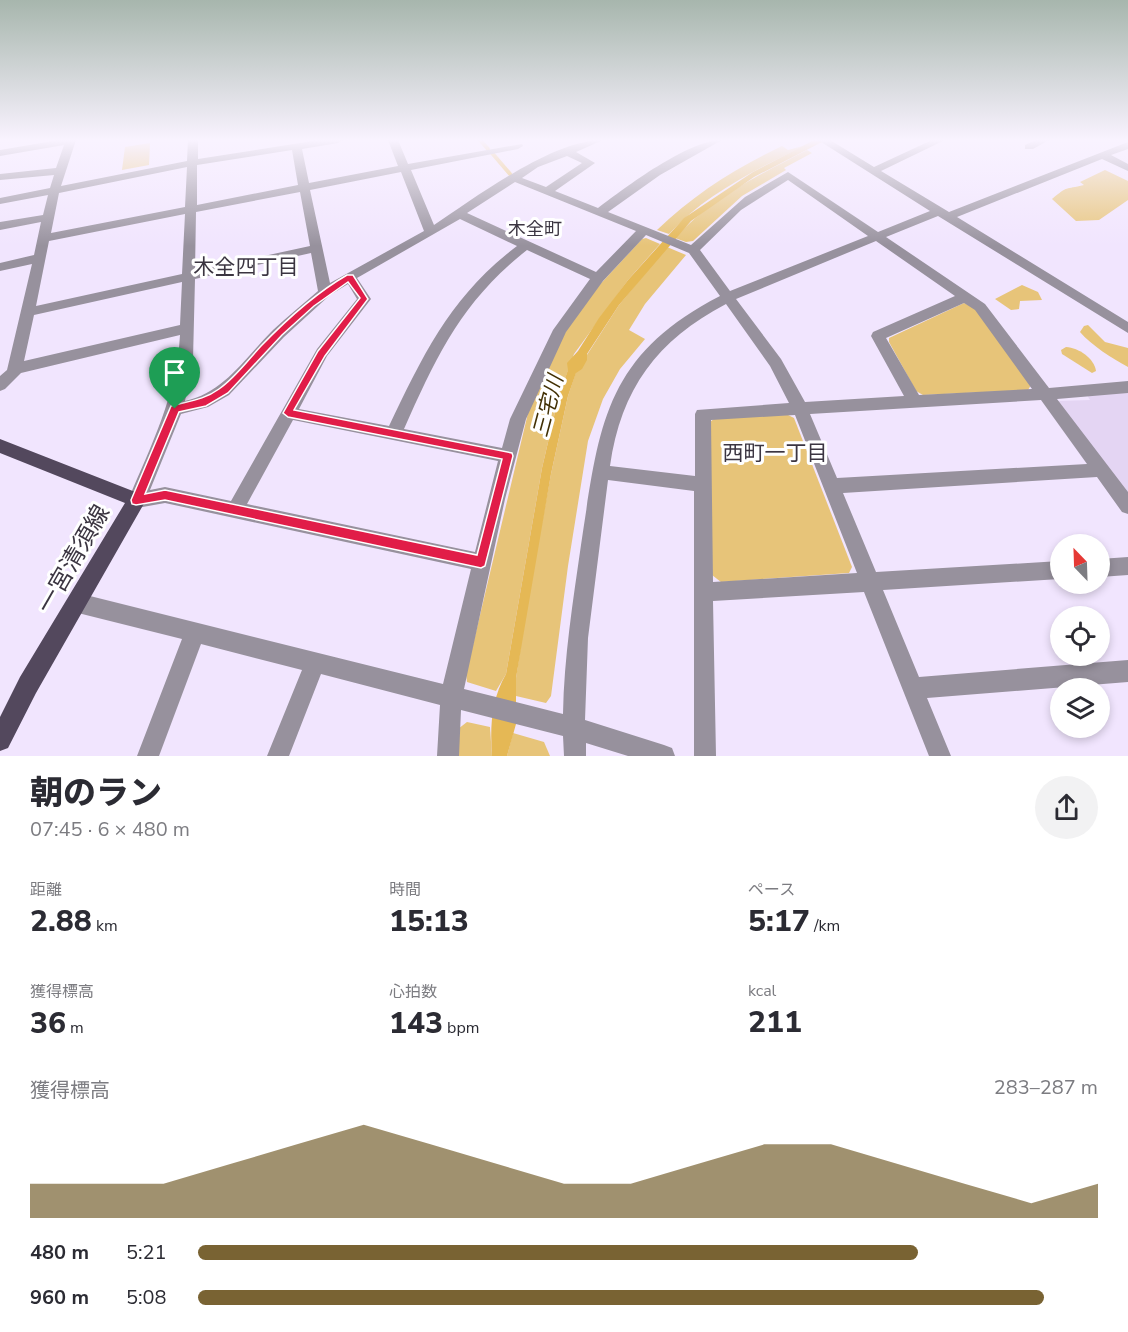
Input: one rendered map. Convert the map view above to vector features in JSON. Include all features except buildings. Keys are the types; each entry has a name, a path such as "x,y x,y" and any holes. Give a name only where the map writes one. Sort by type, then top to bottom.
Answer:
{"main road":[{"name":"一宮清須線","path":"0,446 136,500 78,603 28,685 0,740"}],"street":[{"path":"0,177 17,175"},
{"path":"0,385 14,373 59,175"},
{"path":"0,201 134,175"},
{"path":"136,500 175,409 186,359 192,175"},
{"path":"302,175 325,292"},
{"path":"44,238 371,175"},
{"path":"407,175 431,232"},
{"path":"546,192 571,175"},
{"path":"599,213 651,175"},
{"path":"690,249 744,201 788,175"},
{"path":"788,175 980,307 1128,506"},
{"path":"880,175 1128,328"},
{"path":"575,756 572,727 579,626 601,472 606,442 619,401 638,367 674,328 728,297 877,236 1047,175"},
{"path":"175,409 203,403 224,391 279,333 325,292 431,232 513,178 690,249 776,363 800,408 940,756"},
{"path":"459,214 598,278"},
{"path":"0,226 49,217"},
{"path":"448,756 481,562 518,419 560,330 598,278 648,233"},
{"path":"393,435 433,347 457,310 481,282 525,244"},
{"path":"28,312 316,248"},
{"path":"0,267 39,258"},
{"path":"235,510 322,353 364,299 350,277"},
{"path":"915,402 878,336 965,297"},
{"path":"15,369 187,328"},
{"path":"705,756 703,414 1128,387"},
{"path":"288,413 508,456"},
{"path":"831,486 1101,470"},
{"path":"601,472 704,485"},
{"path":"136,500 165,495 481,562"},
{"path":"1110,567 1128,566"},
{"path":"705,592 1050,571"},
{"path":"78,603 572,727 664,756"},
{"path":"148,756 195,633"},
{"path":"278,756 315,663"},
{"path":"913,688 1128,671"}],"shaded area":[{"path":"728,175 747,175 698,207 669,234 657,230 686,205"},
{"path":"748,175 757,175 691,221 619,305 587,354 587,360 582,369 576,373 568,396 551,474 516,678 516,724 507,756 492,756 491,735 494,704 506,674 542,468 559,395 568,370 567,363 628,280 684,218"},
{"path":"760,175 777,175 742,196 693,241 686,242 675,238 720,199"},
{"path":"1094,175 1116,175 1128,181 1128,200 1099,220 1076,221 1052,199 1064,190 1084,185 1080,182"},
{"path":"646,238 660,244 628,280 574,354 559,395 542,468 506,674 496,691 467,682 466,674 528,413 553,353 575,316 593,292 642,239"},
{"path":"667,247 686,255 645,304 629,330 645,339 620,369 603,399 588,441 568,566 551,696 546,703 516,696 516,678 528,598 551,474 568,396 576,372 619,305"},
{"path":"1022,285 1038,292 1042,300 1020,301 1019,309 1011,310 995,299"},
{"path":"964,303 975,308 1031,385 1028,390 923,395 916,391 889,342 889,338"},
{"path":"1088,325 1105,342 1128,348 1128,367 1102,351 1080,332 1084,326"},
{"path":"1066,347 1085,354 1095,366 1096,371 1092,373 1062,354 1061,350"},
{"path":"1128,391 1128,494 1058,401 1090,400 1087,395"},
{"path":"788,415 794,418 852,567 849,573 721,582 712,575 710,422 715,418"},
{"path":"467,722 490,727 492,756 458,756 458,729"},
{"path":"513,733 544,742 550,756 507,756"}],"district":[{"name":"木全町","path":"535,229"},
{"name":"木全四丁目","path":"246,267"},
{"name":"西町一丁目","path":"775,453"}],"route":[{"path":"350,277 364,299 322,353 288,413 508,456 481,562 165,495 136,500 175,409 203,403 224,391 279,333 311,304 325,292 350,277"}],"water label":[{"name":"三宅川","path":"548,406"}]}
